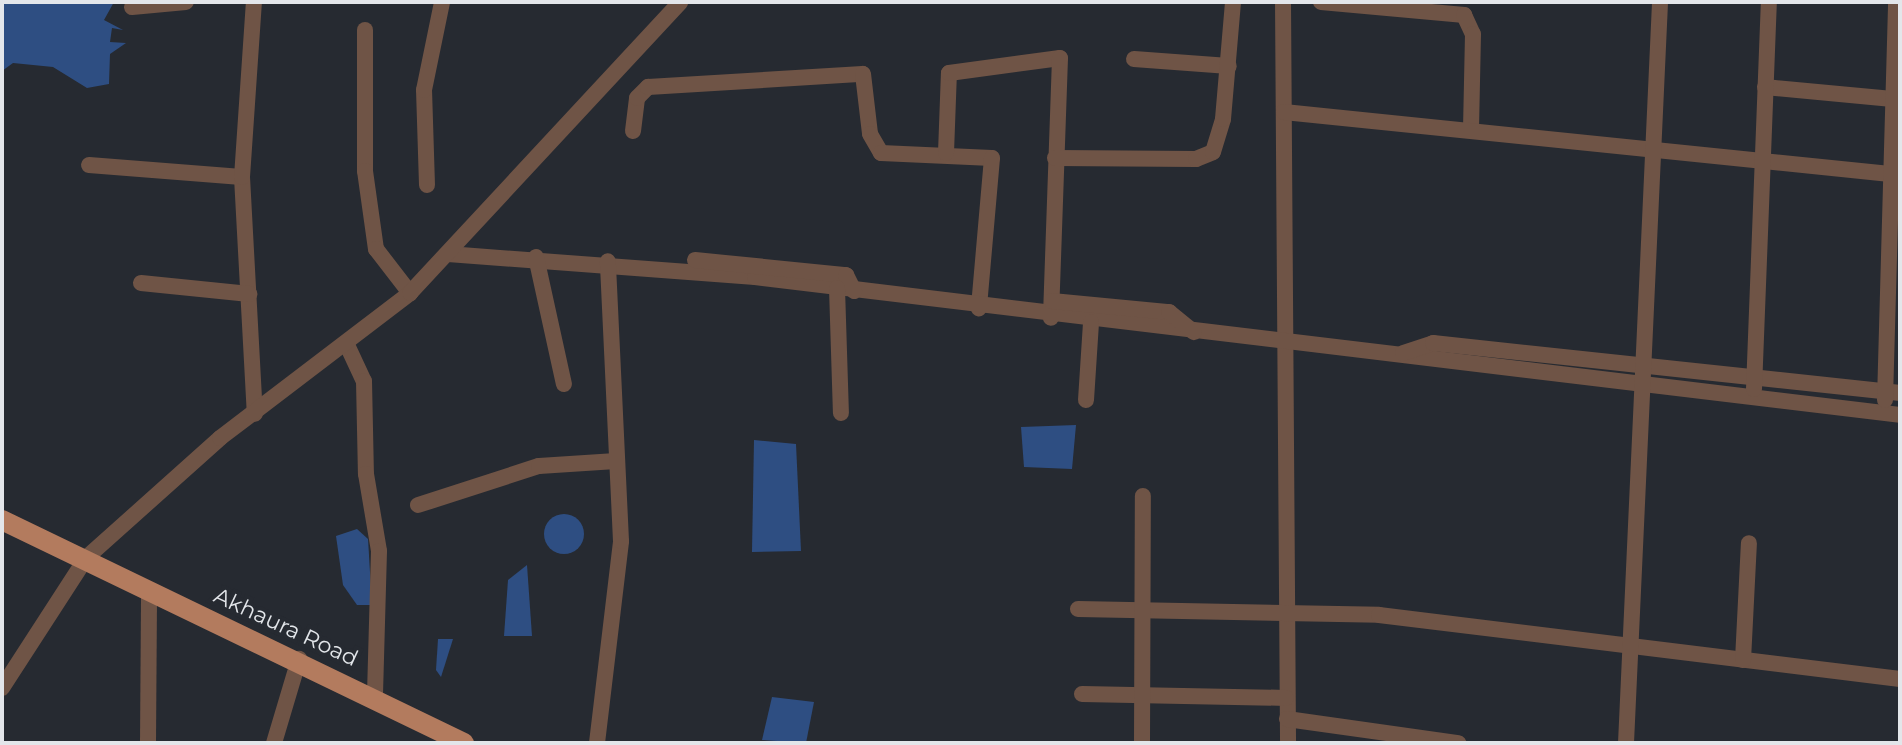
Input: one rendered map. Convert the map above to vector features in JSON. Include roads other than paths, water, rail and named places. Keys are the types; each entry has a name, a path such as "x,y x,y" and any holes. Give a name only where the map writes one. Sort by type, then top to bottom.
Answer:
{"main road":[{"name":"Akhaura Road","path":"2,520 375,694 451,740"}],"street":[{"path":"132,7 186,2"},
{"path":"254,2 242,177 255,414"},
{"path":"427,185 424,90 442,2"},
{"path":"2,688 86,558 255,414 410,293 680,2"},
{"path":"1055,158 1196,159 1213,152 1229,66 1233,2"},
{"path":"1283,2 1284,610 1288,743"},
{"path":"1321,2 1464,15 1473,34 1471,129"},
{"path":"1626,743 1660,2"},
{"path":"1754,387 1769,2"},
{"path":"845,289 1051,318 1754,387 1892,414 1895,174 1892,99 1896,2"},
{"path":"365,30 365,171 377,254 410,293"},
{"path":"946,153 949,73 1055,57 1062,66 1055,158 1051,318"},
{"path":"1134,59 1229,66"},
{"path":"633,131 637,98 648,87 707,89 855,73 866,79 874,146 896,156 946,153 994,163 979,308"},
{"path":"1765,87 1892,99"},
{"path":"1284,112 1764,156 1895,174"},
{"path":"89,165 242,177"},
{"path":"448,254 608,261 676,269 687,259 846,275 841,413"},
{"path":"536,257 564,384"},
{"path":"597,743 619,590 608,261"},
{"path":"141,283 249,294"},
{"path":"1052,301 1169,312 1194,332"},
{"path":"1086,400 1091,322"},
{"path":"347,345 364,381 366,474 379,551 375,694"},
{"path":"1754,387 1892,392"},
{"path":"418,505 539,466 616,461"},
{"path":"1142,743 1143,496"},
{"path":"1743,660 1749,543"},
{"path":"148,743 149,590"},
{"path":"1078,609 1284,610 1900,679"},
{"path":"274,743 299,659"},
{"path":"1082,694 1286,698"},
{"path":"1287,719 1458,743"}],"water":[{"path":"2,2 114,2 104,20 123,30 112,28 110,42 126,43 110,54 109,84 87,88 53,67 13,63 2,71"},
{"path":"1076,425 1072,469 1024,467 1021,427"},
{"path":"754,440 796,444 801,551 752,552"},
{"path":"564,514 578,520 584,534 578,548 564,554 550,548 544,534 550,520"},
{"path":"357,529 368,539 372,605 357,605 343,585 336,536"},
{"path":"527,565 532,636 504,636 508,580"},
{"path":"438,639 453,639 441,677 436,670"},
{"path":"772,697 814,702 806,743 762,740"}]}
